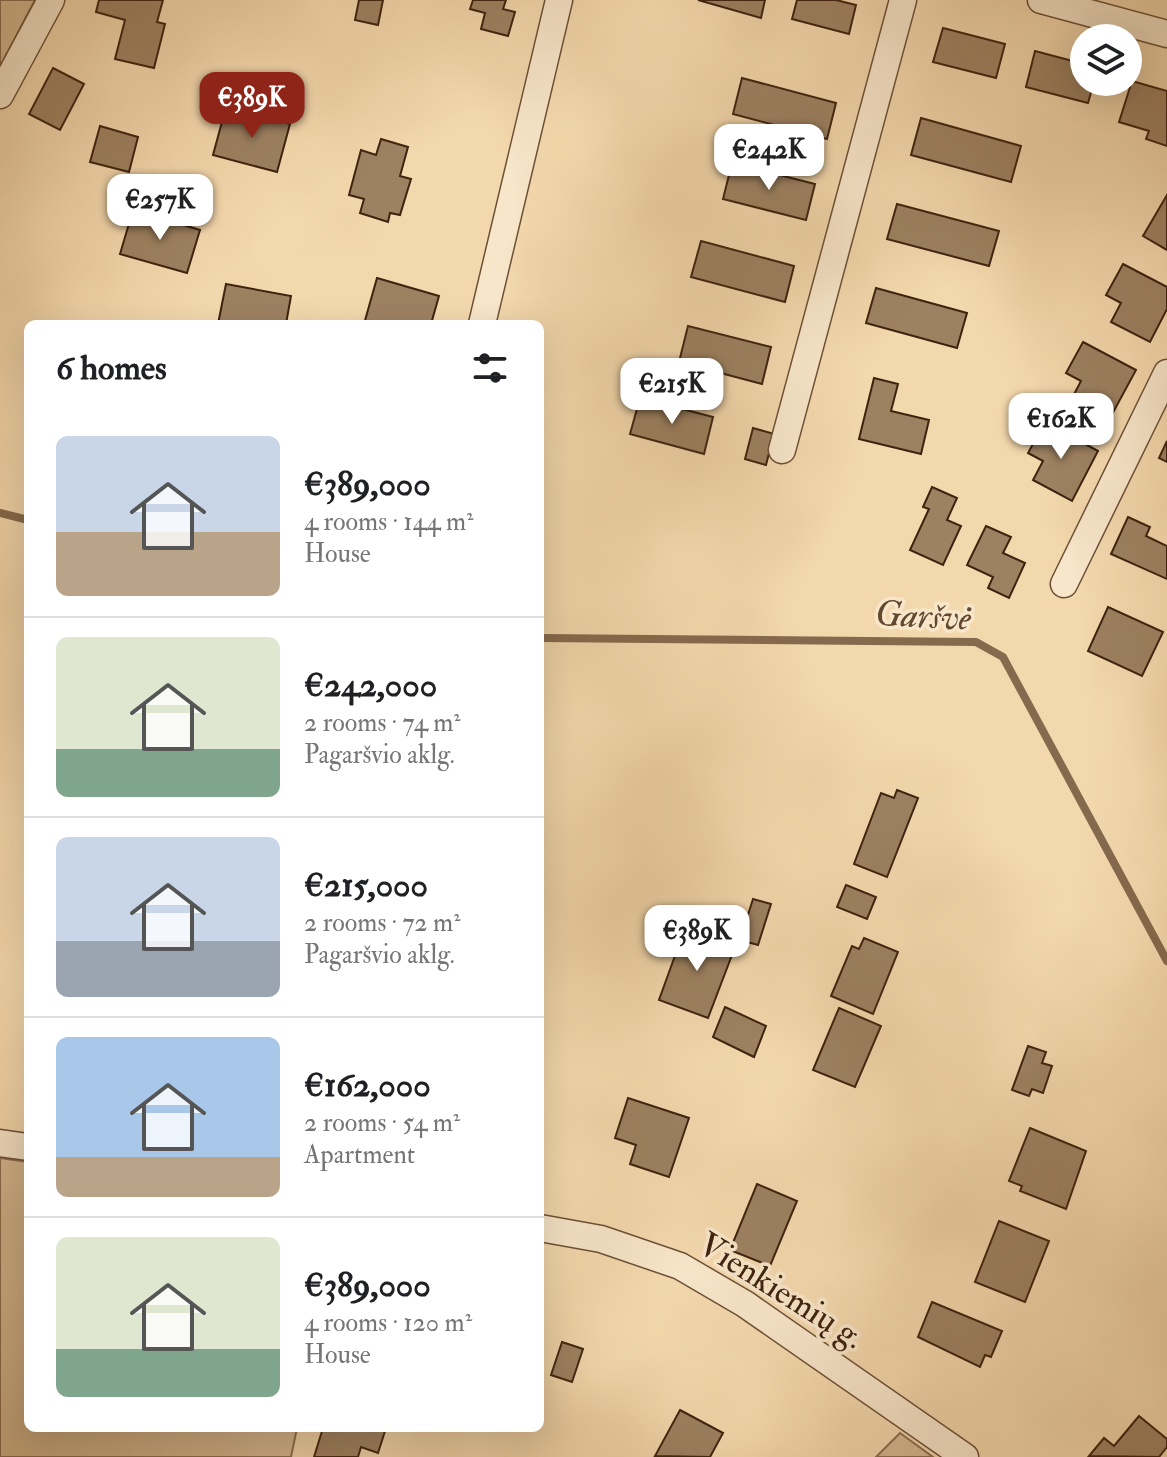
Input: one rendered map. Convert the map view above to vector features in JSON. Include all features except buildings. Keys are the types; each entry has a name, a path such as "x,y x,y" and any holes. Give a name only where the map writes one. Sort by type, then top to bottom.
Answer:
{"street":[{"path":"0,95 51,0"},
{"path":"483,320 559,0"},
{"path":"782,450 903,0"},
{"path":"1041,0 1167,34"},
{"path":"1064,584 1167,373"},
{"path":"0,1143 24,1146"},
{"name":"Vienkiemių g.","path":"544,1229 601,1239 680,1266 745,1304 965,1457"}],"shaded area":[{"path":"0,0 35,0 0,67"},
{"path":"0,1158 24,1161 24,1432 296,1432 291,1457 0,1457"},
{"path":"900,1433 933,1457 876,1457"}],"waterway":[{"name":"Garšvė","path":"0,513 24,519"},
{"name":"Garšvė","path":"544,638 976,642 1003,657 1167,961"}]}
